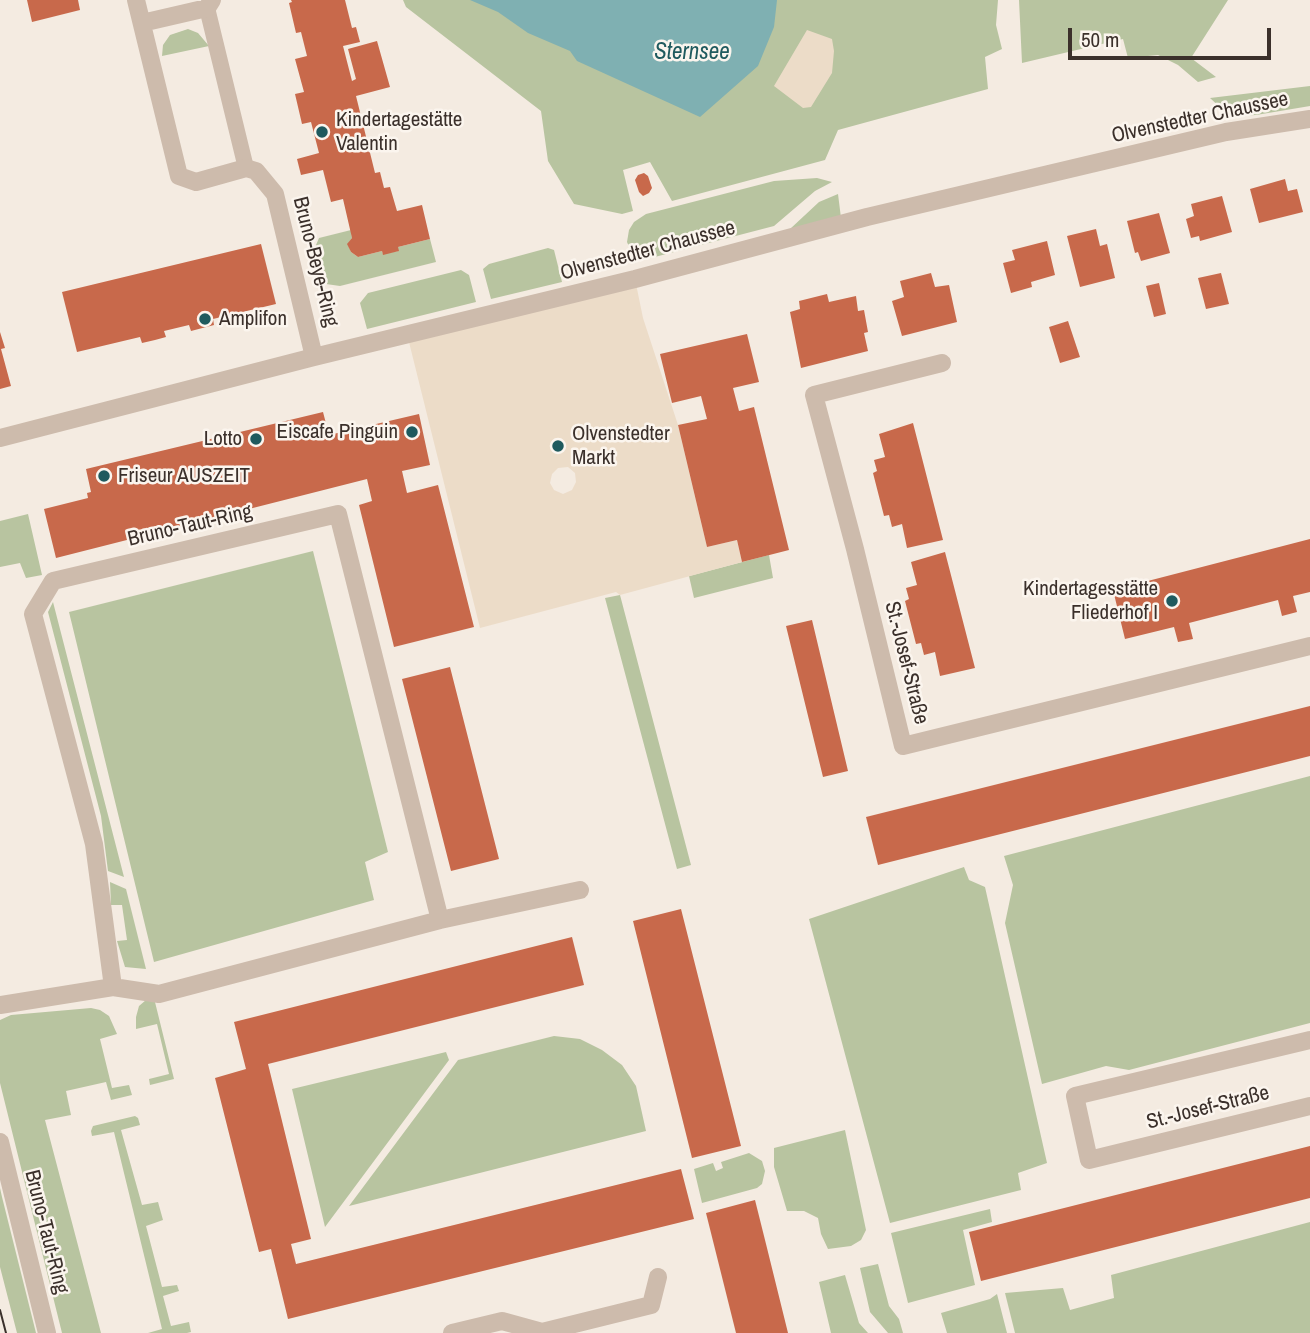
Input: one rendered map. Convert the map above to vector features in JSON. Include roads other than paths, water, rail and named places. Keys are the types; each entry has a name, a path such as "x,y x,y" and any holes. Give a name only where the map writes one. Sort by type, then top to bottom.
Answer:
{"street":[{"path":"136,0 179,176 196,182 246,168"},
{"path":"142,23 210,4"},
{"name":"Olvenstedter Chaussee","path":"0,438 867,217 1226,132 1310,119"},
{"name":"Bruno-Beye-Ring","path":"246,168 256,170 275,194 314,357"},
{"name":"St.-Josef-Straße","path":"942,363 814,395 903,746 1310,646"},
{"name":"Bruno-Taut-Ring","path":"113,987 94,844 33,614 53,581 338,514 440,920"},
{"path":"0,1005 113,987 159,993 440,920 580,890"},
{"name":"St.-Josef-Straße","path":"1310,1040 1074,1096 1089,1160 1310,1106"},
{"name":"Bruno-Taut-Ring","path":"0,1142 47,1333"},
{"path":"452,1333 502,1321 542,1332 651,1305 659,1277"}],"lane":[{"path":"210,4 246,168"}],"water":[{"name":"Sternsee","path":"470,0 777,0 774,27 758,66 700,117 577,61 570,51 528,33 498,12"}],"tram line":[{"path":"0,1310 6,1333"}],"place":[{"name":"Kindertagestätte Valentin","path":"322,132"},
{"name":"Amplifon","path":"205,319"},
{"name":"Eiscafe Pinguin","path":"412,432"},
{"name":"Lotto","path":"256,439"},
{"name":"Olvenstedter Markt","path":"558,446"},
{"name":"Friseur AUSZEIT","path":"104,476"},
{"name":"Kindertagesstätte Fliederhof I","path":"1172,601"}]}
